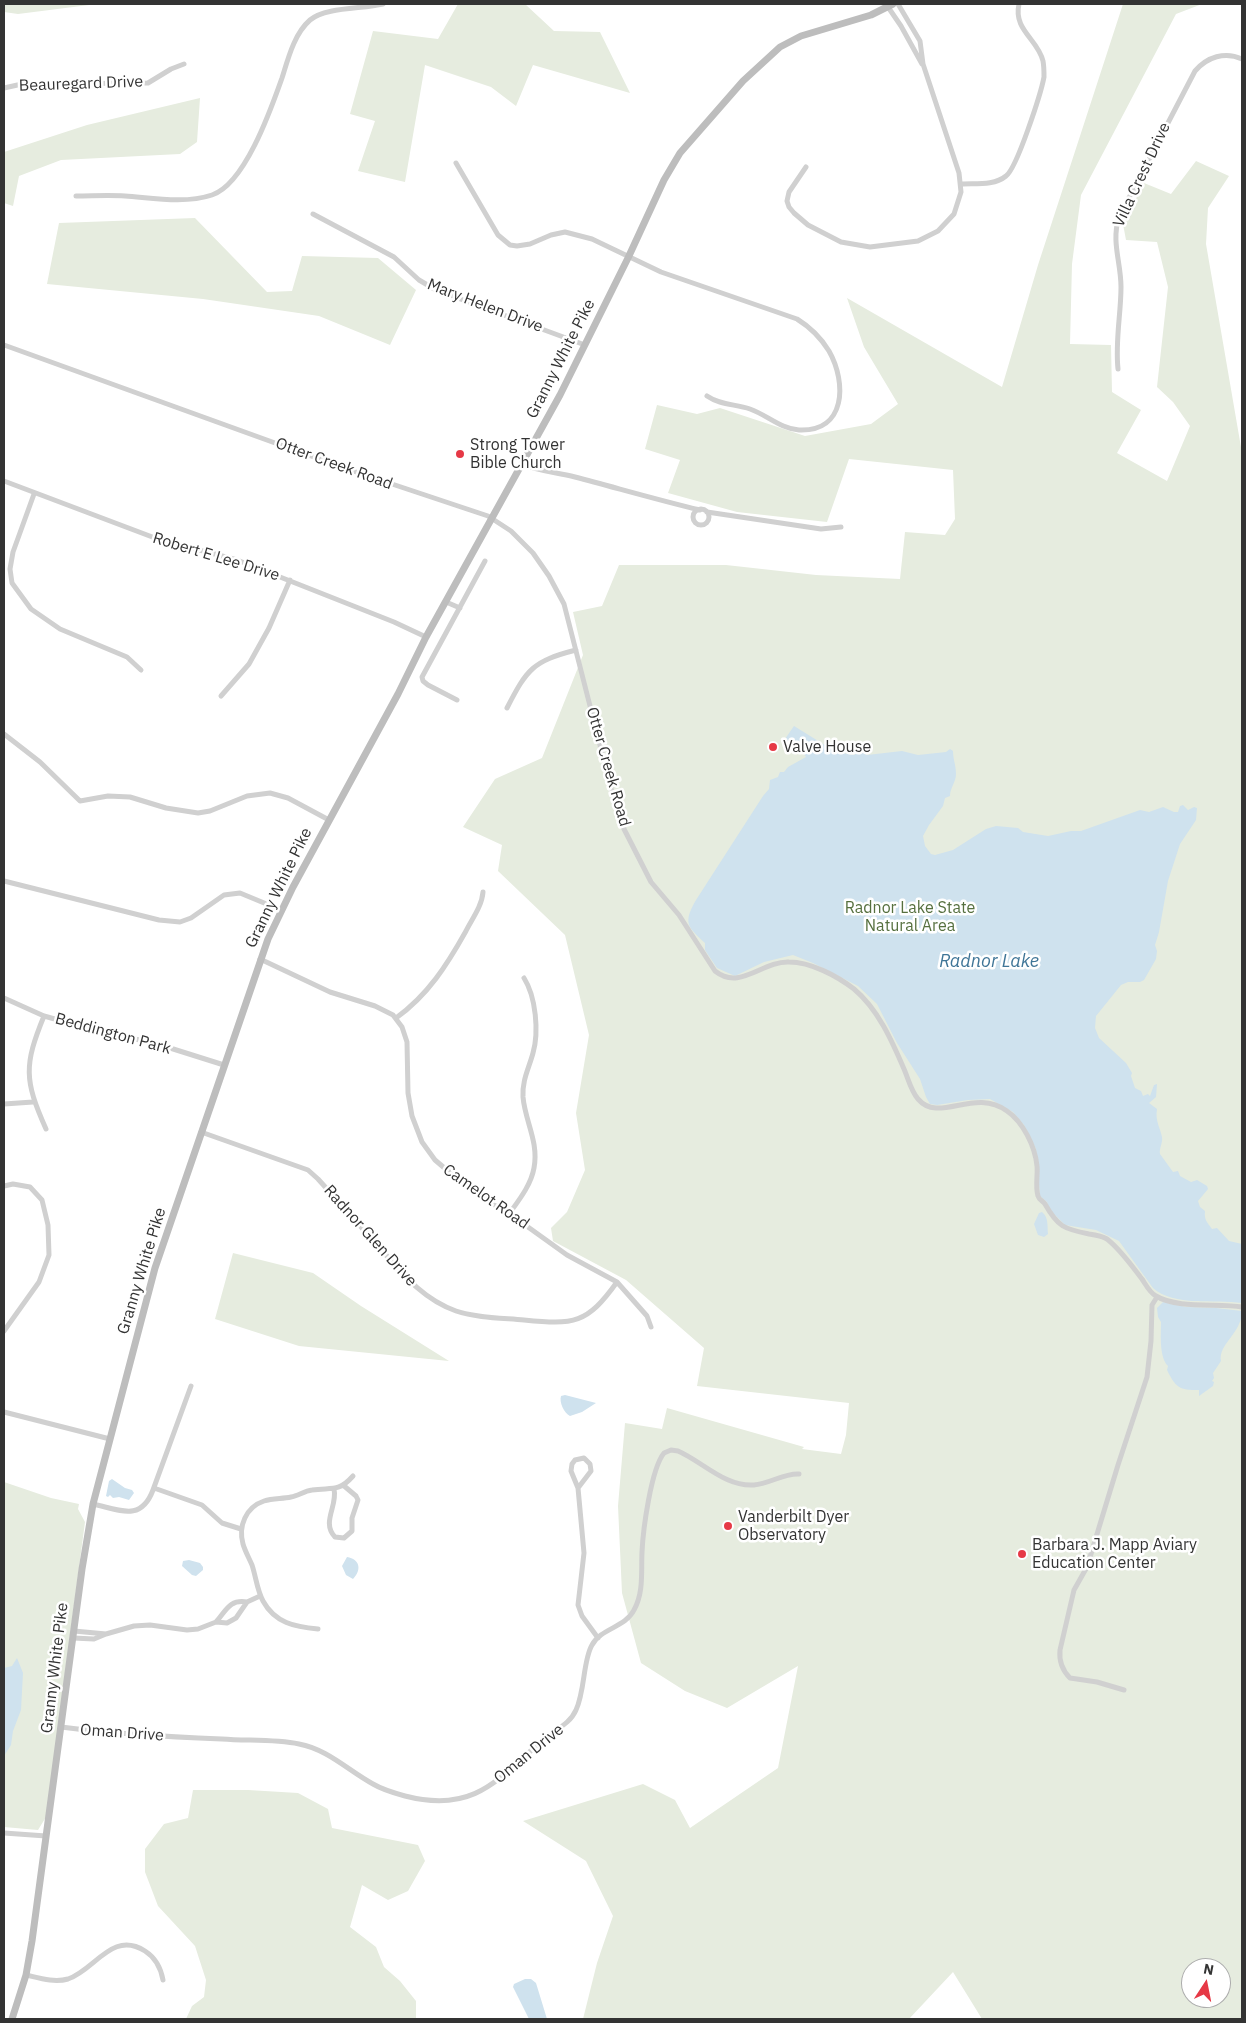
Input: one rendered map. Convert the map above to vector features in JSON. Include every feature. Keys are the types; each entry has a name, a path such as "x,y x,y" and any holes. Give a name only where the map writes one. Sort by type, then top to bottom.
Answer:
{"main road":[{"name":"Granny White Pike","path":"12,2019 26,1975 93,1504 150,1282 259,959 281,910 398,694 426,637 522,464 628,258 666,176 680,153 700,128 761,63 780,46 796,38 859,20 890,6"}],"street":[{"path":"76,196 189,200 222,191 230,184 245,162 270,113 292,48 301,30 310,20 322,13 383,4"},
{"path":"898,4 918,36 922,48 923,64"},
{"path":"961,184 994,182 1011,172 1040,90 1044,74 1042,58 1019,23 1017,14 1019,4"},
{"path":"806,167 789,192 788,202 792,211 830,238 862,247 911,242 934,234 954,214 959,202 961,184 950,144 923,64 890,6"},
{"name":"Villa Crest Drive","path":"1118,369 1117,342 1121,286 1115,238 1119,218 1194,71 1204,62 1217,56 1229,55 1242,59"},
{"name":"Beauregard Drive","path":"4,88 22,84 148,83 171,69 184,64"},
{"path":"456,164 498,235 510,245 530,244 551,235 566,232 592,239 628,258 672,276 782,313 803,323 818,337 830,354 837,372 838,408 830,421 818,428 799,430 788,428 753,410 716,402 707,396"},
{"name":"Mary Helen Drive","path":"313,214 394,257 419,280 436,290 584,345"},
{"name":"Otter Creek Road","path":"4,345 347,469 492,519 503,525 524,544 549,576 564,604 613,796 627,837 651,882 679,915 708,963 723,976 737,979 776,964 788,962 816,968 852,987 879,1018 896,1049 917,1099 927,1106 938,1109 975,1102 992,1103 1012,1115 1025,1131 1032,1146 1037,1166 1038,1197 1045,1204 1050,1215 1060,1224 1072,1230 1106,1238 1119,1250 1157,1297"},
{"path":"522,464 540,471 573,476 649,498 707,512 821,529 841,527"},
{"name":"Robert E Lee Drive","path":"4,482 154,538 237,560 400,624 426,637"},
{"path":"34,494 13,552 10,570 12,583 32,609 76,636 127,657 141,670"},
{"path":"700,510 696,512 694,517 698,524 704,525 707,522 709,518 707,512"},
{"path":"457,700 428,685 423,681 422,677 485,561"},
{"path":"221,696 249,664 269,628 290,580"},
{"path":"446,602 460,608"},
{"path":"507,708 522,680 535,666 550,657 576,650"},
{"path":"4,734 40,762 80,801 108,796 130,797 166,808 198,813 210,811 247,796 270,793 288,798 329,820"},
{"path":"4,881 180,922 191,918 224,895 240,893 281,910"},
{"path":"259,959 337,995 380,1008 396,1018 415,1003 436,980 470,923 482,900 483,892"},
{"path":"509,1214 529,1183 535,1160 533,1136 523,1098 524,1079 533,1052 535,1038 531,994 524,978"},
{"name":"Beddington Park","path":"4,998 44,1016 112,1035 151,1042 224,1065"},
{"path":"44,1016 32,1044 28,1066 34,1102 46,1129"},
{"name":"Camelot Road","path":"396,1018 407,1042 409,1103 416,1130 435,1160 448,1173 468,1188 570,1257 617,1282 647,1316 651,1327"},
{"path":"4,1104 34,1102"},
{"name":"Radnor Glen Drive","path":"201,1132 308,1170 324,1185 414,1286 431,1299 456,1311 485,1316 564,1323 578,1319 593,1310 617,1282"},
{"path":"4,1186 13,1184 30,1187 42,1200 48,1224 49,1255 38,1282 4,1331"},
{"path":"1124,1690 1097,1682 1070,1678 1063,1669 1060,1650 1074,1590 1087,1567 1147,1377 1152,1305 1157,1297 1188,1304 1242,1307"},
{"path":"93,1504 137,1511 148,1503 191,1386"},
{"path":"4,1412 110,1439"},
{"path":"578,1488 591,1471 590,1464 584,1458 575,1460 571,1466 578,1488 584,1553 578,1605 582,1616 598,1638 625,1621 637,1604 642,1575 642,1553 647,1512 656,1467 664,1453 671,1450 678,1451 727,1479 745,1485 761,1484 799,1474"},
{"path":"318,1629 298,1627 282,1621 269,1610 260,1596 253,1569 243,1545 241,1529 248,1513 263,1501 291,1497 313,1490 334,1489 343,1485 353,1476"},
{"path":"334,1489 335,1500 330,1512 330,1530 335,1536 344,1538 352,1531 352,1518 358,1500 343,1485"},
{"path":"154,1488 202,1505 222,1523 241,1529"},
{"path":"216,1622 228,1605 237,1602 247,1602 260,1596"},
{"path":"74,1634 106,1634 134,1626 150,1625 187,1630 198,1629 216,1622 226,1623 234,1620 247,1602"},
{"name":"Oman Drive","path":"61,1727 98,1732 300,1744 323,1753 384,1790 428,1800 456,1800 491,1785 515,1767 547,1737 570,1721 581,1698 590,1650 598,1638"},
{"path":"4,1832 46,1836"},
{"path":"26,1975 54,1981 68,1979 107,1951 119,1946 128,1946 140,1949 151,1956 160,1969 162,1980"}],"green space":[{"path":"4,4 97,4 18,14 4,12"},
{"path":"458,4 525,4 554,31 600,32 630,93 533,65 516,106 491,87 425,65 405,182 358,171 375,121 350,114 373,31 438,39"},
{"name":"Radnor Lake State Natural Area","path":"1123,4 1202,4 1176,14 1081,195 1072,264 1070,344 1111,345 1112,392 1141,410 1117,453 1167,481 1190,426 1173,402 1157,387 1168,287 1157,242 1126,240 1123,224 1144,183 1171,194 1196,161 1229,176 1208,208 1206,244 1242,453 1242,2019 982,2019 953,1972 909,2019 583,2019 597,1963 613,1916 586,1861 523,1821 643,1784 675,1800 690,1828 778,1768 798,1666 727,1708 685,1691 641,1663 622,1593 618,1506 625,1423 662,1429 667,1408 804,1447 802,1449 841,1454 846,1435 849,1403 697,1386 704,1348 626,1280 553,1241 551,1228 567,1212 585,1170 576,1113 589,1035 565,935 498,871 502,845 463,827 495,779 542,758 583,655 573,612 602,606 619,565 726,565 816,575 900,579 905,532 945,535 955,519 953,470 849,459 827,522 737,512 668,493 680,460 645,449 657,405 697,414 720,408 805,436 871,424 898,404 864,347 847,298 1002,387 1038,265"},
{"path":"200,98 197,142 180,154 61,160 19,176 13,206 4,203 4,152 87,125"},
{"path":"195,218 267,292 292,291 302,256 378,258 416,290 390,345 319,316 203,299 47,284 59,223"},
{"path":"233,1253 313,1273 361,1306 449,1361 299,1346 215,1319"},
{"path":"4,1482 51,1498 79,1504 78,1509 85,1522 46,1817 38,1830 4,1827"},
{"path":"193,1790 248,1790 298,1793 328,1809 332,1828 418,1845 425,1861 408,1891 388,1900 362,1885 350,1927 376,1947 384,1967 400,1981 416,2001 416,2019 186,2019 192,2006 204,1997 206,1980 195,1946 158,1906 145,1872 145,1849 164,1824 188,1818"}],"water":[{"name":"Radnor Lake","path":"794,726 836,752 854,755 859,751 867,755 902,751 918,755 946,752 950,749 953,751 956,774 950,796 945,798 943,806 923,836 925,846 931,854 935,855 953,850 986,829 996,826 1018,828 1023,832 1048,836 1081,831 1140,810 1149,812 1163,807 1178,812 1180,806 1183,805 1188,810 1194,807 1197,808 1196,820 1180,844 1168,881 1155,945 1157,951 1156,959 1144,980 1121,985 1096,1016 1095,1028 1099,1038 1126,1063 1132,1073 1131,1076 1135,1088 1141,1091 1143,1096 1148,1094 1150,1096 1154,1085 1157,1084 1156,1097 1149,1103 1157,1109 1157,1120 1162,1139 1160,1154 1173,1172 1178,1171 1180,1176 1191,1182 1197,1180 1207,1186 1208,1189 1198,1201 1200,1207 1205,1211 1207,1223 1212,1229 1217,1228 1229,1241 1242,1244 1242,1303 1183,1300 1162,1294 1153,1288 1119,1241 1096,1230 1065,1225 1050,1210 1047,1202 1040,1196 1036,1149 1024,1125 1013,1112 990,1099 937,1105 930,1104 920,1079 897,1043 877,1004 858,986 793,955 764,962 735,976 717,968 705,950 705,943 691,928 688,919 689,914 696,900 769,789 770,780 778,777 780,772 784,772 788,767 806,757 802,751 789,744 785,739"},
{"path":"1042,1212 1047,1219 1048,1225 1048,1234 1044,1237 1038,1235 1034,1224 1039,1213"},
{"path":"1163,1302 1186,1307 1242,1311 1238,1326 1223,1349 1221,1361 1213,1373 1213,1386 1199,1396 1199,1390 1179,1387 1167,1370 1168,1366 1162,1351 1161,1322 1158,1317 1157,1308"},
{"path":"565,1395 596,1403 582,1412 570,1416 561,1404 561,1396"},
{"path":"112,1479 125,1488 132,1490 134,1493 129,1500 119,1497 113,1498 110,1495 106,1496 109,1481"},
{"path":"347,1557 355,1560 358,1565 358,1572 353,1579 346,1575 342,1566"},
{"path":"189,1560 200,1563 203,1567 203,1570 196,1576 192,1575 182,1566 183,1561"},
{"path":"17,1658 23,1673 21,1710 13,1731 11,1745 4,1756 4,1668 12,1666"},
{"path":"525,1979 531,1979 536,1983 547,2019 529,2019 513,1987 514,1984"}],"place":[{"name":"Strong Tower Bible Church","path":"460,454"},
{"name":"Valve House","path":"773,747"},
{"name":"Vanderbilt Dyer Observatory","path":"728,1526"},
{"name":"Barbara J. Mapp Aviary Education Center","path":"1022,1554"}]}
